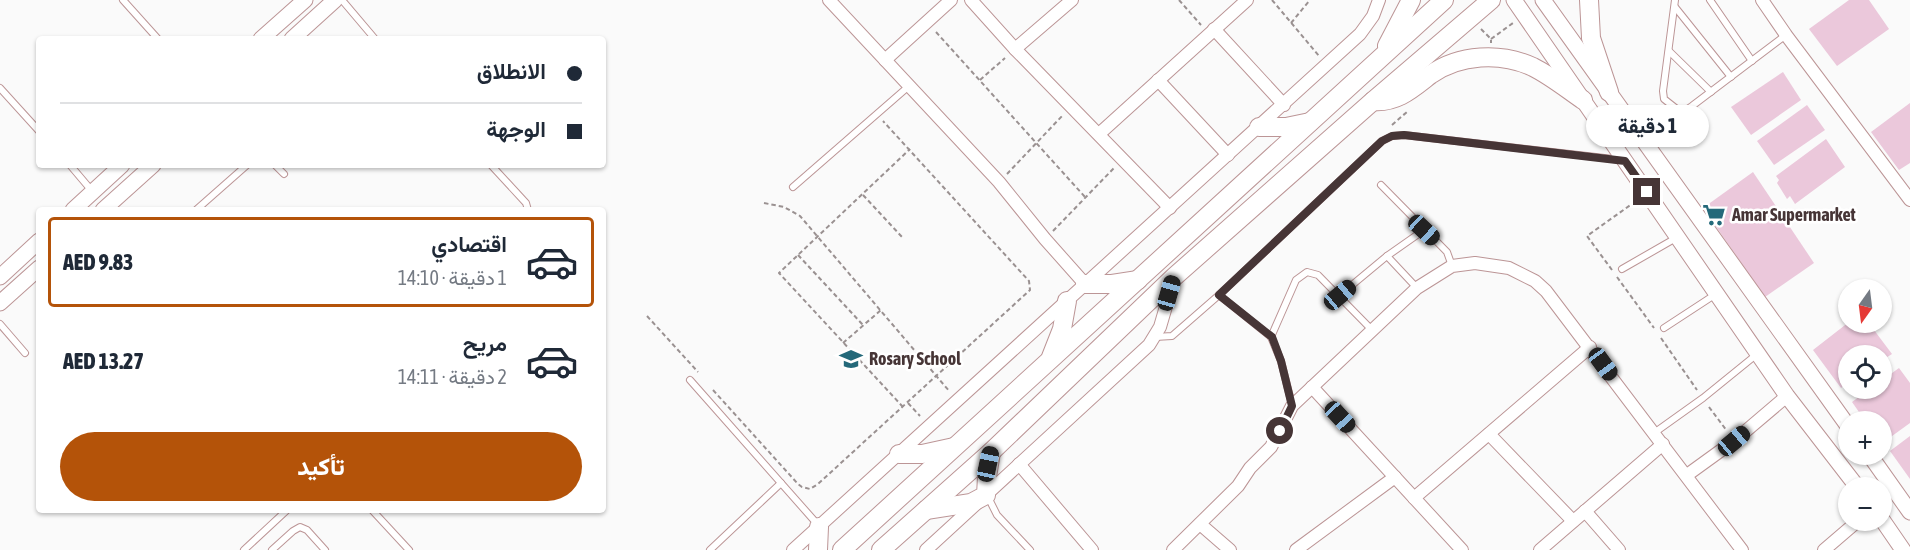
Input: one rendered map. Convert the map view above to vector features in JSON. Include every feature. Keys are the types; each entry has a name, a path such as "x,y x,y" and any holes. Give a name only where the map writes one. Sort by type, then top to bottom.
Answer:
{"main road":[{"path":"1381,58 1411,0"},
{"path":"842,550 1444,0"},
{"path":"880,550 991,452 1174,277 1491,0"},
{"path":"1589,0 1591,38 1609,92"},
{"path":"1373,101 1382,102 1398,98 1436,71 1449,65 1463,60 1492,57 1533,67 1583,100"},
{"path":"1259,127 1286,127 1312,122"},
{"path":"1086,284 1112,284 1138,280"},
{"path":"1049,363 1062,329 1068,301"},
{"path":"899,454 922,454 956,447"},
{"path":"925,510 971,502 986,495 991,452"},
{"path":"818,550 819,526"}],"street":[{"path":"264,36 305,0"},
{"path":"295,36 335,0"},
{"path":"829,0 999,182 1045,239 1086,284"},
{"path":"885,60 951,0"},
{"path":"971,0 1170,208"},
{"path":"1015,48 1072,0"},
{"path":"1099,134 1247,0"},
{"path":"793,550 1327,65 1368,26 1379,0"},
{"path":"1514,0 1787,396 1850,477"},
{"path":"1543,0 1838,412"},
{"path":"1762,0 1910,200"},
{"path":"1211,31 1284,105"},
{"path":"1158,80 1228,155"},
{"path":"76,207 119,168"},
{"path":"106,207 150,168"},
{"path":"0,277 36,244"},
{"path":"1173,550 1238,486 1250,468 1271,447 1292,406 1312,387 1417,288 1452,266 1476,263 1509,268 1535,281 1556,302 1742,550"},
{"path":"0,303 36,271"},
{"path":"926,550 940,545 986,495 1142,352 1155,337 1174,277"},
{"path":"1414,498 1590,347"},
{"path":"1312,387 1462,550"},
{"path":"1687,475 1734,441 1787,396"},
{"path":"1489,434 1573,522"},
{"path":"1540,550 1663,444"},
{"path":"1019,464 1092,550"},
{"path":"1877,465 1910,512"},
{"path":"1299,549 1395,477"},
{"path":"1585,511 1619,550"},
{"path":"1200,524 1230,550"},
{"path":"1824,550 1846,531"},
{"path":"1890,531 1903,550"}],"lane":[{"path":"123,0 155,36"},
{"path":"342,0 372,36"},
{"path":"1710,0 1752,61"},
{"path":"1675,3 1663,91 1664,99 1678,110 1686,110 1786,35"},
{"path":"1675,3 1731,77"},
{"path":"1669,51 1711,92"},
{"path":"793,187 909,86"},
{"path":"0,88 36,128"},
{"path":"1155,337 1172,336 1219,295 1382,141 1392,136 1404,135 1625,161"},
{"path":"73,168 93,192"},
{"path":"199,207 244,168"},
{"path":"278,168 284,174"},
{"path":"494,168 527,207"},
{"path":"1382,185 1447,252 1452,266"},
{"path":"1340,295 1387,256 1424,230"},
{"path":"1622,269 1677,237"},
{"path":"1387,256 1417,288"},
{"path":"1272,337 1296,280 1307,272 1318,275 1373,331"},
{"path":"1664,328 1717,294"},
{"path":"1219,295 1272,337 1281,361 1292,406"},
{"path":"0,324 25,353"},
{"path":"1654,433 1758,354"},
{"path":"690,380 819,526"},
{"path":"710,550 781,483"},
{"path":"986,495 998,515 1030,550"},
{"path":"244,550 284,513"},
{"path":"375,513 409,550"},
{"path":"272,550 293,531 300,528 307,530 325,550"}],"path":[{"path":"1179,0 1211,31"},
{"path":"1272,0 1327,65"},
{"path":"1291,23 1310,0"},
{"path":"927,22 1085,197"},
{"path":"980,80 1015,48"},
{"path":"999,182 1071,106"},
{"path":"711,387 798,484 810,489 908,403 1028,292 1031,284 877,114"},
{"path":"903,407 779,273 910,150"},
{"path":"1045,239 1122,160"},
{"path":"1647,192 1587,236 1734,441"},
{"path":"862,194 902,237"},
{"path":"765,203 784,207 800,216 958,401"},
{"path":"798,255 863,326"},
{"path":"843,343 881,310"},
{"path":"647,316 703,378"},
{"path":"908,403 929,427"}],"building":[{"path":"1849,0 1869,0 1889,29 1837,66 1809,29"},
{"path":"1783,72 1801,100 1751,135 1731,107"},
{"path":"1910,103 1910,163 1899,170 1871,132"},
{"path":"1807,105 1825,130 1774,165 1757,141"},
{"path":"1826,139 1845,167 1795,204 1790,196 1787,199 1777,183 1779,180 1776,176"},
{"path":"1753,172 1814,263 1765,297 1703,208"},
{"path":"1838,331 1838,333 1876,333 1885,345 1838,345 1838,384 1813,350"},
{"path":"1899,368 1910,383 1910,423 1892,436 1892,411 1858,411 1852,402 1856,399 1892,399 1892,373"},
{"path":"1910,436 1910,479 1892,454 1892,450"}],"place":[{"name":"Amar Supermarket","path":"1714,215"},
{"name":"Rosary School","path":"851,359"}],"route":[{"path":"1280,431 1292,406 1281,361 1272,337 1219,295 1382,141 1392,136 1404,135 1625,161 1647,192"}]}
